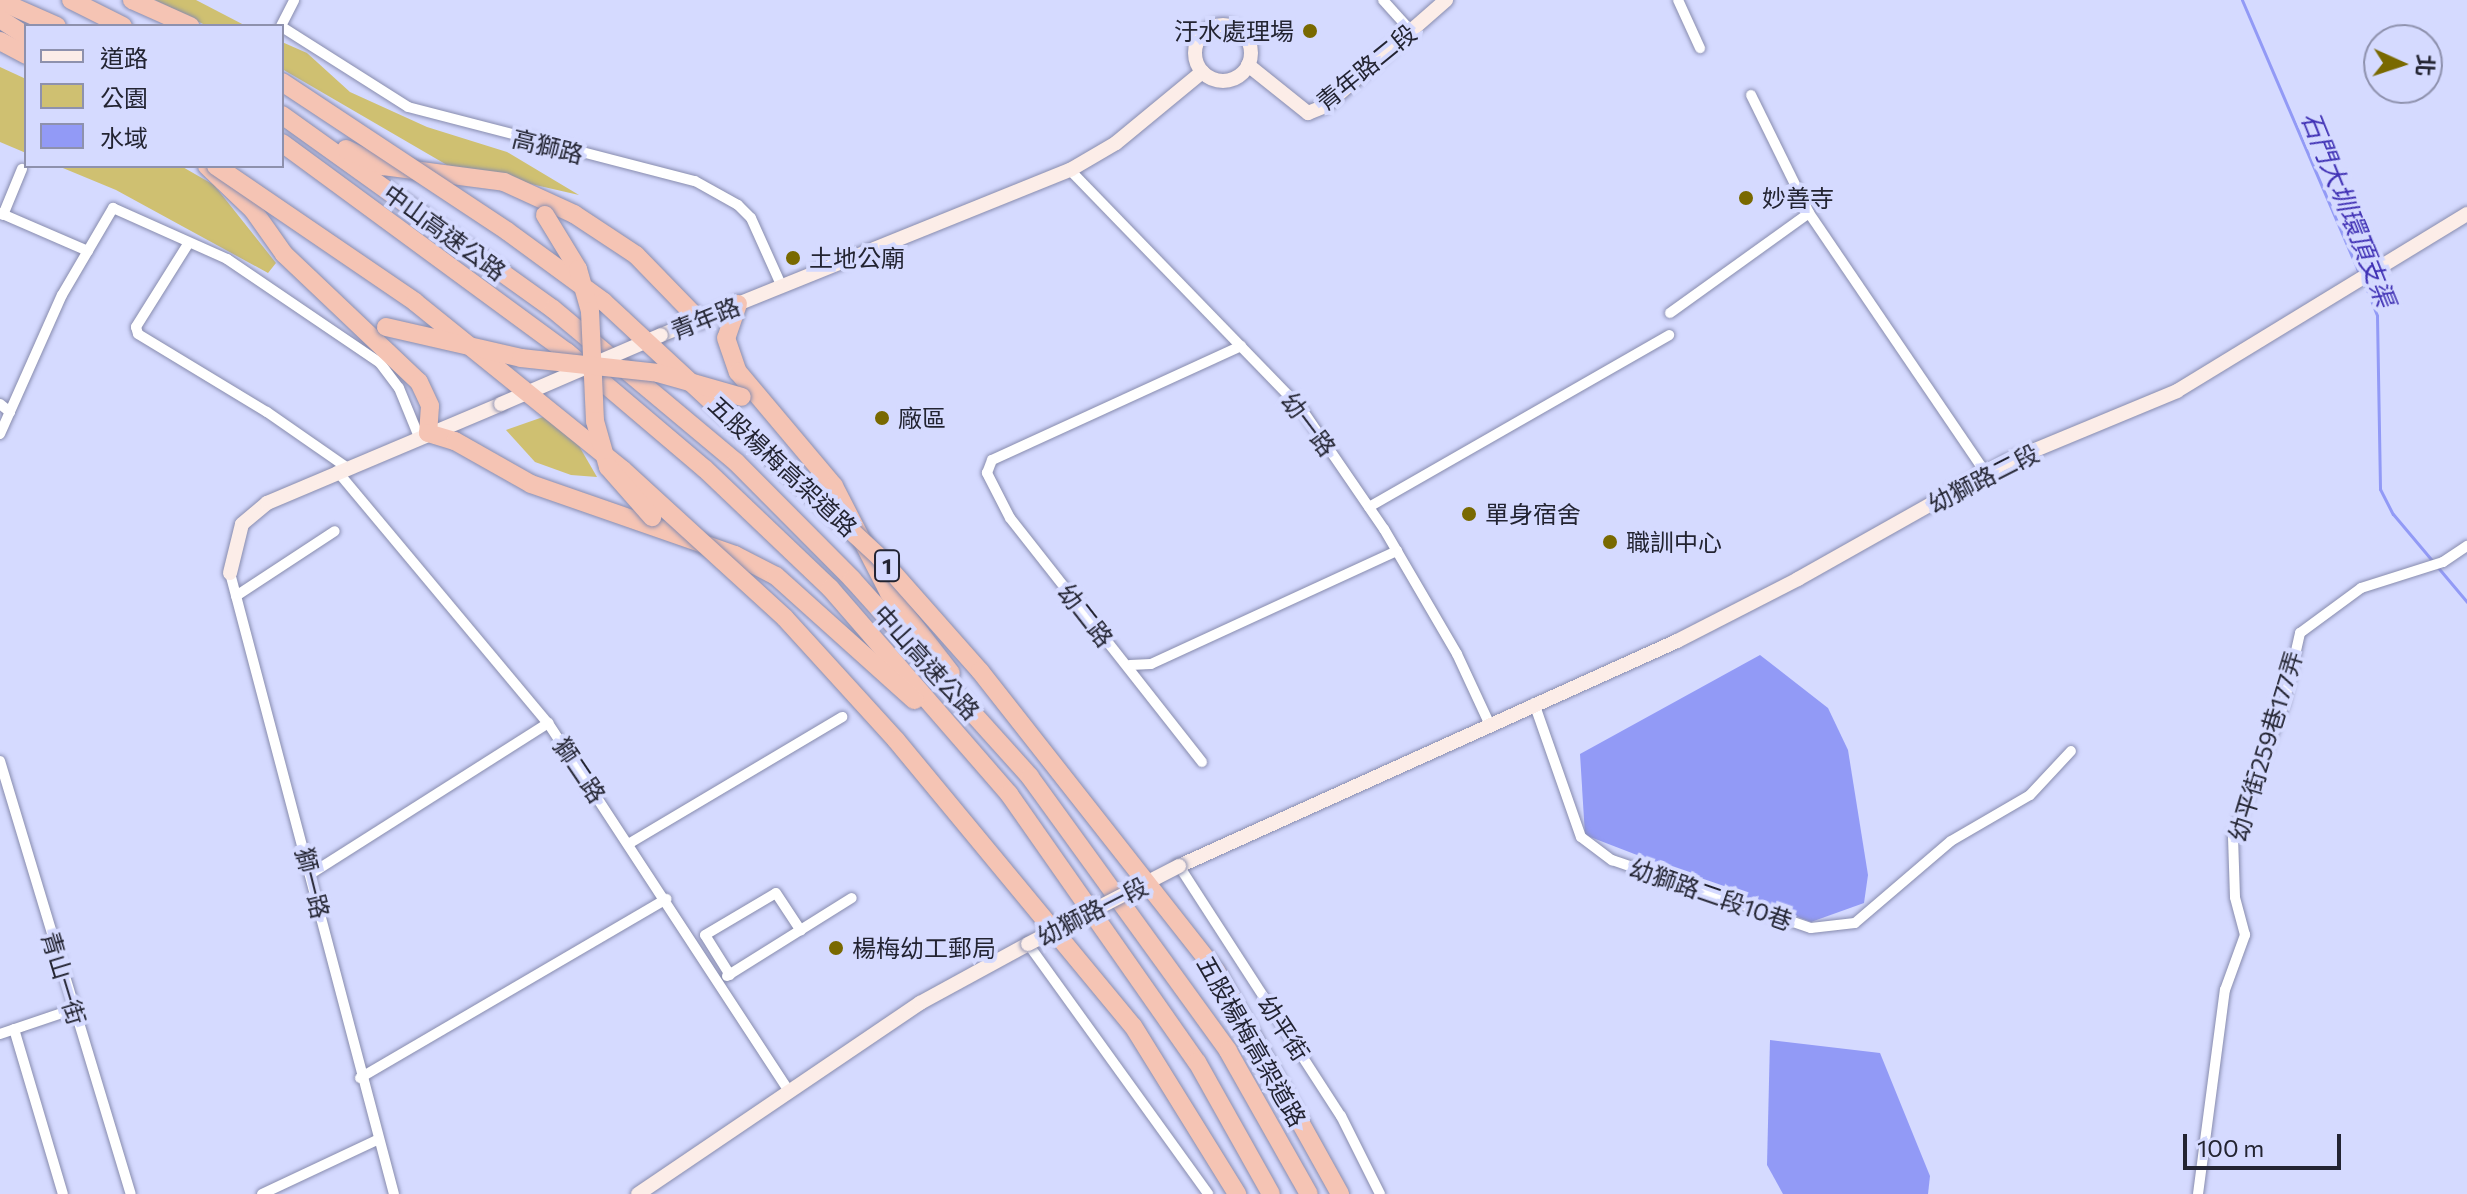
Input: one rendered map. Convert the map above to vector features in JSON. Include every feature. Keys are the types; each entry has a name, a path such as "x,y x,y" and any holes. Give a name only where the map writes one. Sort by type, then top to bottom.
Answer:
{"highway":[{"path":"71,0 119,24"},
{"path":"132,0 186,24"},
{"path":"0,1 52,24"},
{"path":"0,19 24,35"},
{"path":"0,41 24,54"},
{"name":"五股楊梅高架道路","path":"284,83 507,231 604,302 880,558 980,671 1216,971 1340,1194"},
{"path":"284,114 383,166 479,176 574,214 636,255 699,320"},
{"name":"中山高速公路","path":"284,114 553,309 736,462 852,579 1030,777 1228,1051 1309,1194"},
{"name":"中山高速公路","path":"284,144 567,352 705,469 830,588 990,772 1197,1062 1271,1194"},
{"path":"209,168 253,210 284,254 357,318 419,382 430,406 424,435 455,441 531,484 735,555 787,584 990,772"},
{"path":"219,168 415,302 623,470 785,618 896,740 1133,1026 1237,1194"},
{"path":"525,192 545,215 578,269 590,311 595,364 595,421 608,467 652,517 678,537"},
{"path":"738,304 726,338 729,356 834,486 889,593 1030,777"},
{"path":"357,318 460,348 595,364 689,380 742,397 786,425"}],"street":[{"name":"高獅路","path":"282,24 294,0"},
{"path":"1383,0 1411,31"},
{"name":"青年路二段","path":"1248,65 1308,113 1325,106 1446,0"},
{"path":"1678,0 1700,48"},
{"path":"1219,25 1231,26 1249,42 1248,65 1231,80 1215,80 1202,72 1195,49 1208,30 1219,25"},
{"name":"高獅路","path":"284,29 408,107 447,121 695,181 738,205 751,218 782,287"},
{"name":"青年路","path":"230,573 242,524 267,503 661,335 1070,170 1116,143 1202,72"},
{"path":"1751,95 1809,213 1986,473"},
{"path":"22,169 2,214 88,251"},
{"name":"幼一路","path":"1070,170 1301,408 1397,551 1457,654 1489,723"},
{"path":"0,434 5,412 62,295 113,208 227,259 380,363 399,388 424,435"},
{"path":"1670,313 1809,213"},
{"name":"幼獅路二段","path":"1489,723 1785,586 1986,473 2177,391 2464,220"},
{"name":"獅二路","path":"188,244 136,327 138,334 267,412 342,469 548,723 630,843 790,1093"},
{"path":"1369,507 1669,335"},
{"name":"幼二路","path":"1202,762 1130,665 1004,508 987,473 992,460 1241,346"},
{"path":"0,404 5,412"},
{"path":"236,596 335,531"},
{"name":"幼平街259巷177弄","path":"2198,1194 2225,990 2245,935 2235,897 2233,836 2284,704 2300,633 2361,588 2437,564 2467,546"},
{"path":"1130,665 1151,664 1397,551"},
{"name":"獅一路","path":"230,573 312,873 360,1078 394,1194"},
{"name":"幼獅路二段10巷","path":"1534,703 1581,837 1612,860 1811,928 1855,923 1951,841 2030,795 2071,751"},
{"path":"630,843 842,717"},
{"path":"312,873 548,723"},
{"name":"幼獅路一段","path":"638,1194 920,1003 1179,866 1489,723"},
{"name":"青山一街","path":"0,761 131,1194"},
{"name":"幼平街","path":"1179,866 1341,1116 1380,1194"},
{"path":"730,975 705,935 776,893 801,931"},
{"path":"718,981 852,898"},
{"path":"360,1078 666,899"},
{"path":"1028,944 1208,1194"},
{"path":"0,1034 74,1009"},
{"path":"14,1029 63,1194"},
{"path":"262,1194 377,1140"}],"green space":[{"path":"155,0 196,0 242,24 203,24"},
{"path":"284,43 307,53 350,92 427,127 507,152 579,195 447,165 284,70"},
{"path":"0,67 24,78 24,152 0,142"},
{"path":"63,168 184,168 214,185 276,263 268,273 116,190"},
{"path":"543,417 575,439 597,477 571,475 535,462 506,430"}],"water":[{"path":"1760,655 1828,708 1848,750 1868,875 1864,903 1811,922 1585,835 1580,754"},
{"path":"1770,1040 1880,1053 1930,1176 1928,1194 1783,1194 1767,1165"}],"waterway":[{"name":"石門大圳環頂支渠","path":"2242,0 2359,273"},
{"name":"石門大圳環頂支渠","path":"2364,283 2377,316 2380,489 2393,514 2467,602"}],"place":[{"name":"汙水處理場","path":"1310,31"},
{"name":"妙善寺","path":"1746,198"},
{"name":"土地公廟","path":"793,258"},
{"name":"廠區","path":"882,418"},
{"name":"單身宿舍","path":"1469,514"},
{"name":"職訓中心","path":"1610,542"},
{"name":"楊梅幼工郵局","path":"836,948"}]}
